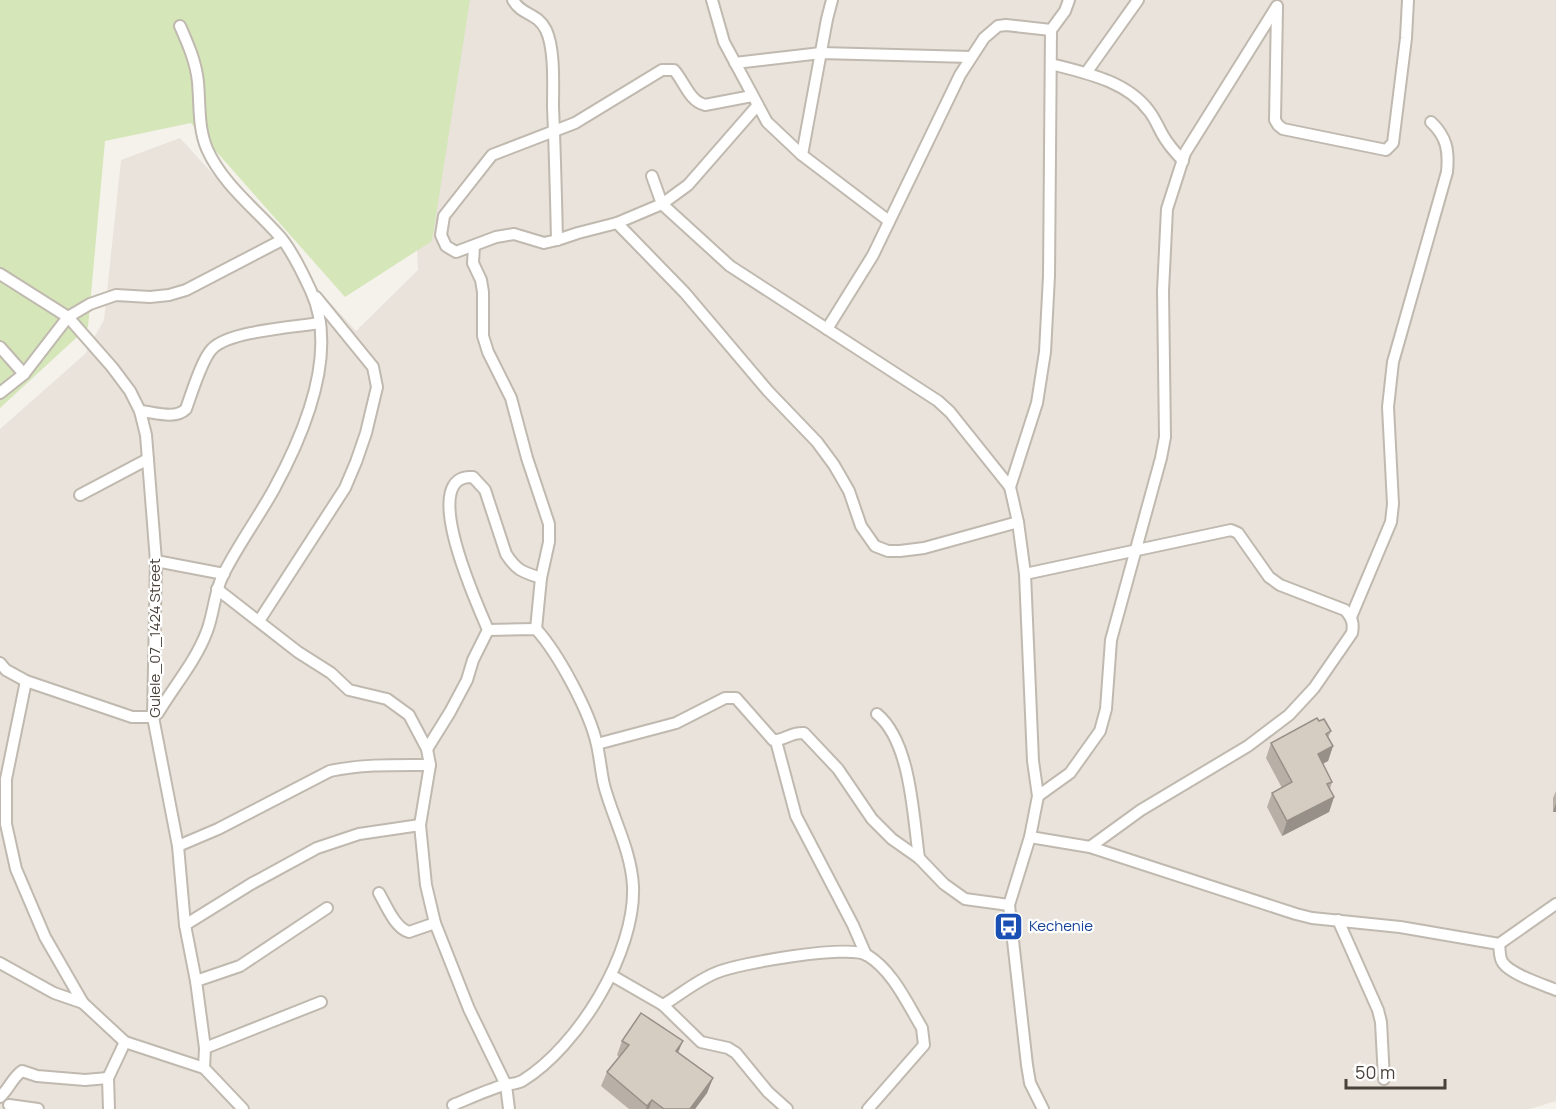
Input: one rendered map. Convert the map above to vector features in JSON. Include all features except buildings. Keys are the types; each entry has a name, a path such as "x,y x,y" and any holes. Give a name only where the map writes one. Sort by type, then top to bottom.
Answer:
{"street":[{"path":"513,0 518,9 537,17 550,43 557,240"},
{"path":"712,0 724,42 767,122 802,155 890,221"},
{"path":"802,155 832,0"},
{"path":"1010,487 1037,403 1046,352 1049,276 1051,30 1065,11 1069,0"},
{"path":"1086,73 1138,0"},
{"path":"1278,3 1275,120 1278,125 1283,129 1386,150 1393,143 1406,38 1408,0"},
{"path":"1038,796 1070,773 1100,731 1106,709 1111,640 1165,437 1163,291 1167,209 1184,157 1278,3"},
{"path":"827,329 873,255 970,57 984,38 998,26 1013,25 1051,30"},
{"path":"180,26 192,54 198,80 200,125 206,147 218,168 282,240 312,292 373,367 377,387 357,462 345,488 259,621"},
{"path":"735,63 820,53 970,57"},
{"path":"1051,64 1086,73 1128,91 1150,112 1166,142 1184,157"},
{"path":"662,70 674,70 699,104 755,101 688,184 662,204 617,223 544,243 513,234 496,237 456,252 446,246 441,235 444,216 492,155 575,123 627,89 662,70"},
{"path":"1352,617 1391,522 1393,504 1388,407 1393,362 1447,172 1448,148 1440,130 1431,122"},
{"path":"652,176 662,204 730,266 938,401 950,412 1010,487 1018,522 1025,574 1033,761 1038,796 1030,837 1009,905 1027,1065 1030,1083 1043,1109"},
{"path":"617,223 686,292 768,391 817,442 849,491 861,526 875,546 888,551 924,548 1018,522"},
{"path":"0,393 24,374 68,316 90,304 116,295 159,296 186,290 282,240"},
{"path":"453,1105 520,1082 535,1072 564,1044 586,1015 611,975 632,918 633,886 625,844 613,814 604,783 597,744 588,717 546,639 536,628 541,578 549,542 549,524 527,458 511,399 486,344 482,323 483,286 473,263 474,246"},
{"name":"Gulele_07_1424 Street","path":"0,274 68,316 130,391 140,411 147,435 156,561 153,717 178,846 185,925 196,981 205,1048 204,1068"},
{"path":"0,663 6,670 26,681 132,717 153,717 158,713 198,650 208,630 217,590 224,574 275,488 296,445 318,375 322,331 312,292"},
{"path":"140,411 176,416 182,413 186,409 208,355 218,345 241,335 320,323"},
{"path":"0,346 24,374"},
{"path":"80,495 148,459"},
{"path":"427,748 467,680 473,660 488,630 459,556 449,518 450,494 456,483 461,479 473,477 485,490 506,554 520,571 541,578"},
{"path":"1025,574 1231,530 1238,533 1269,577 1281,585 1345,610 1352,617 1354,624 1352,633 1314,687 1289,715 1248,746 1141,810 1090,847"},
{"path":"156,561 224,574"},
{"path":"217,590 298,652 331,673 349,690 387,699 409,715 427,748 430,765 420,825 426,885 435,923 469,1009 506,1085 509,1109"},
{"path":"488,630 536,628"},
{"path":"26,681 6,779 6,824 16,869 45,937 83,1004 125,1042 204,1068 243,1109"},
{"path":"597,744 676,723 731,697 742,703 776,741 796,816 853,925 866,955 891,978 924,1035 924,1045 868,1109"},
{"path":"878,714 893,731 905,765 919,858"},
{"path":"776,741 791,733 804,732 838,769 872,819 892,839 919,858 944,884 965,899 1009,905"},
{"path":"178,846 239,819 330,771 382,765 430,765"},
{"path":"185,925 251,884 317,848 359,834 420,825"},
{"path":"1030,837 1090,847 1296,914 1400,927 1499,944 1556,904"},
{"path":"379,893 399,927 405,931 409,932 435,923"},
{"path":"196,981 240,966 327,908"},
{"path":"1338,920 1378,1010 1381,1022 1384,1079"},
{"path":"1499,944 1500,957 1504,964 1514,972 1556,990"},
{"path":"663,1005 717,972 740,965 850,951 866,955"},
{"path":"0,963 54,993 83,1004"},
{"path":"611,975 663,1005 701,1042 728,1048 736,1053 768,1092 787,1109"},
{"path":"205,1048 321,1002"},
{"path":"109,1109 108,1078 125,1042"},
{"path":"38,1109 9,1107 4,1093 14,1076 22,1071 37,1076 85,1080 108,1078"}],"shaded area":[{"path":"406,0 1556,0 1556,1101 1530,1109 0,1109 0,429 85,354 104,320 121,160 180,138 356,331 418,270"}],"green space":[{"path":"0,0 470,0 432,241 345,297 191,123 105,141 88,327 0,408"}],"place":[{"name":"Kechenie","path":"1008,926"}]}
